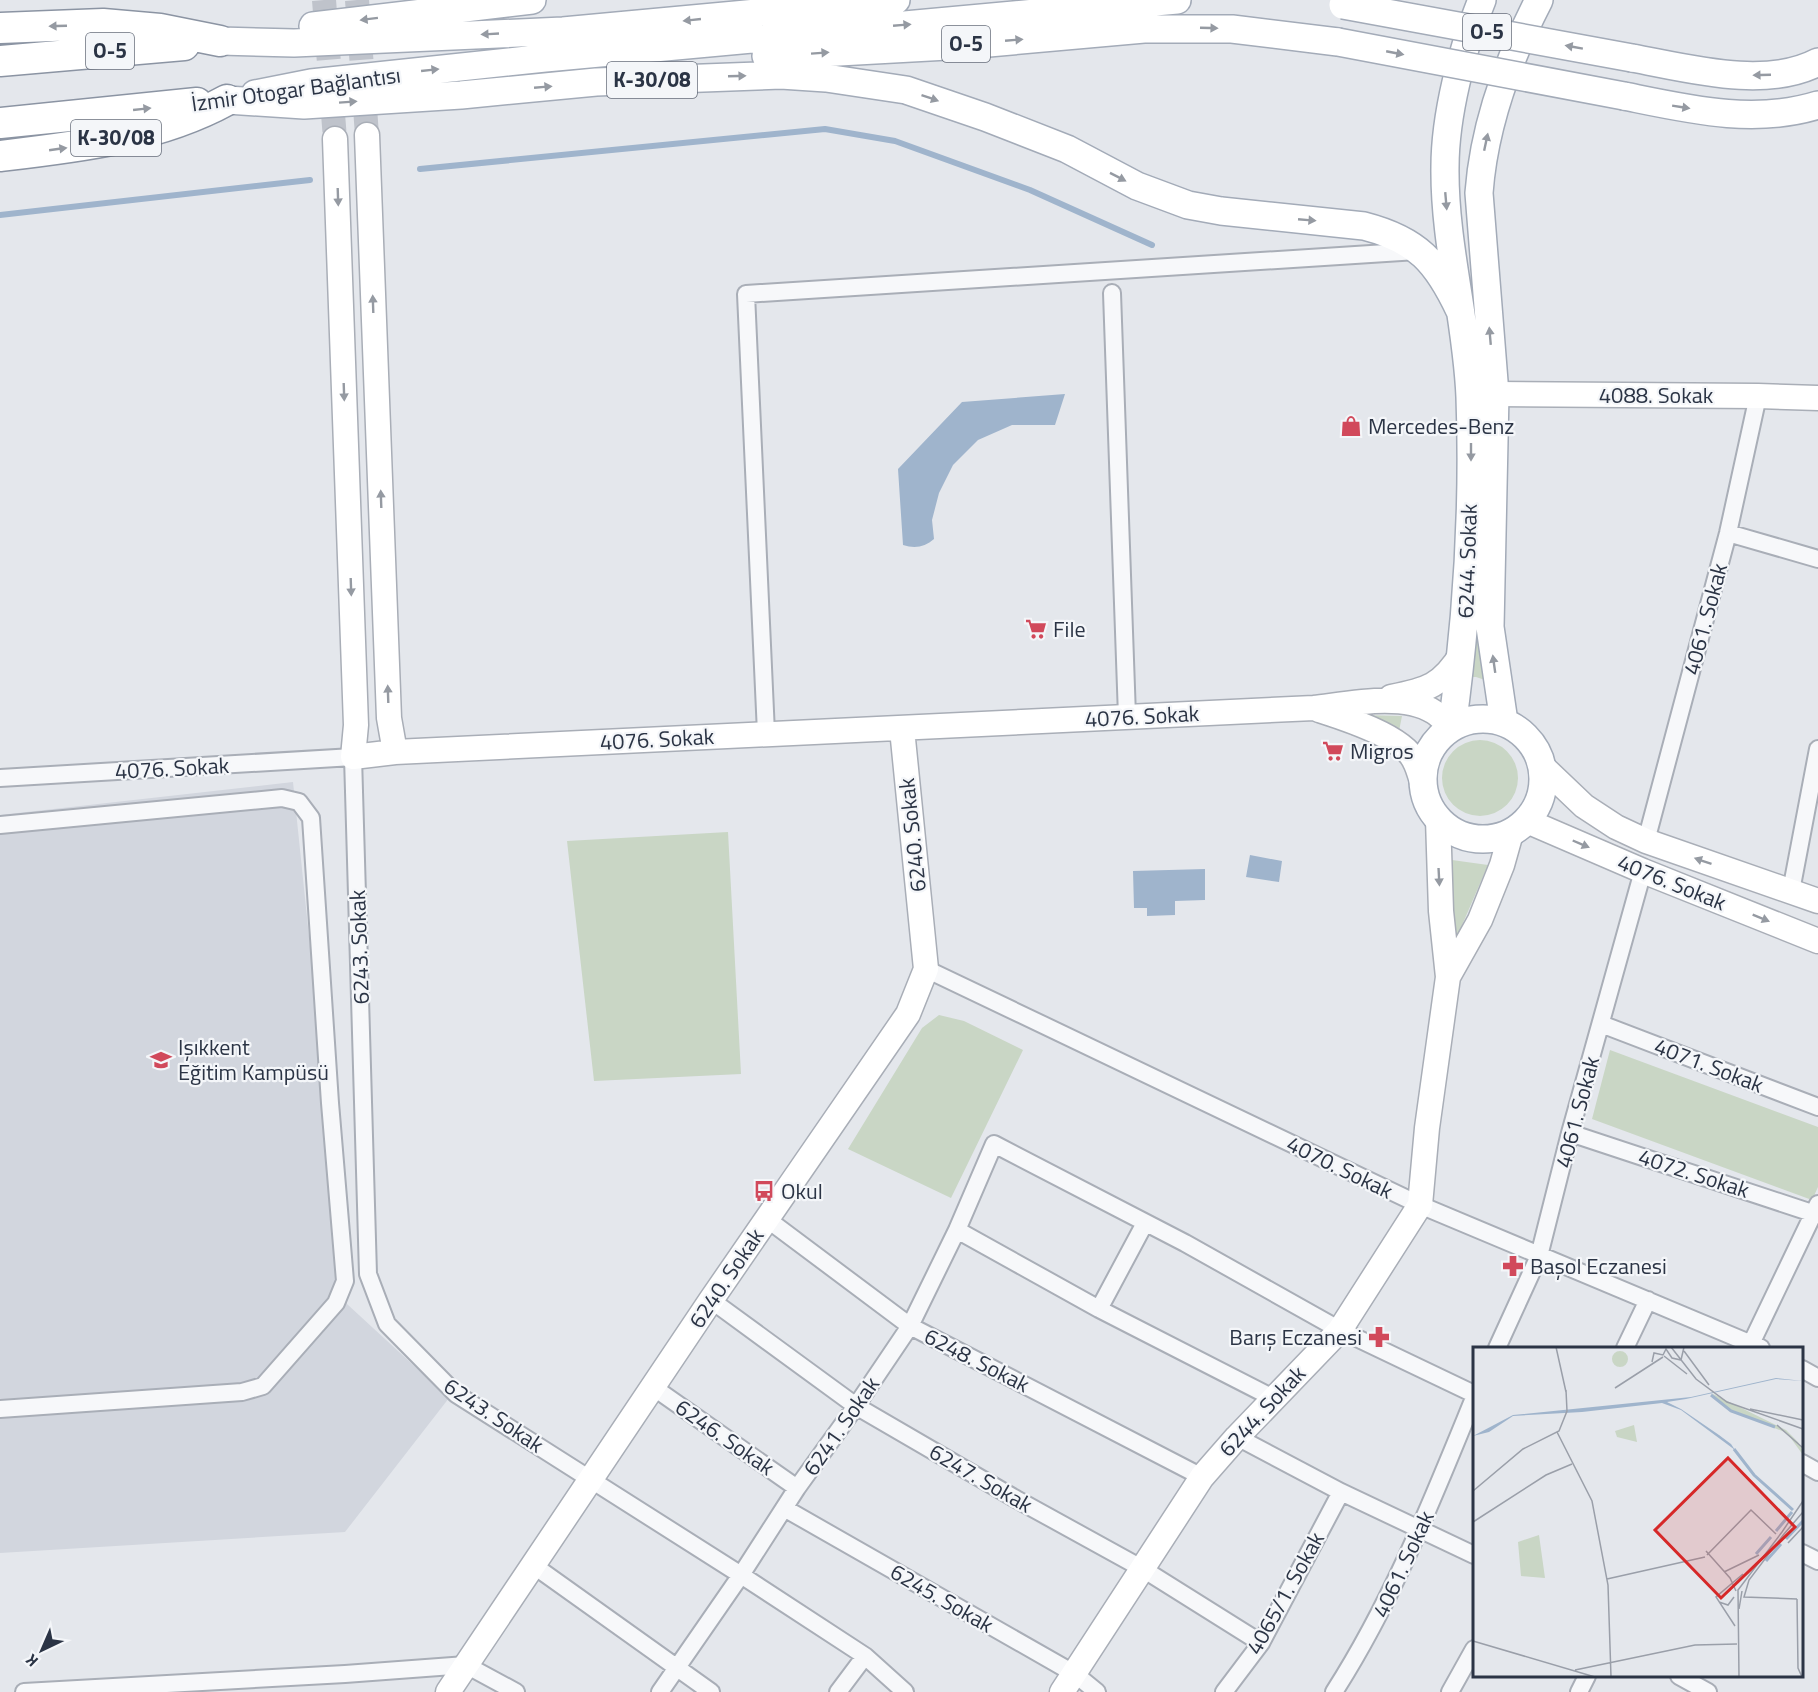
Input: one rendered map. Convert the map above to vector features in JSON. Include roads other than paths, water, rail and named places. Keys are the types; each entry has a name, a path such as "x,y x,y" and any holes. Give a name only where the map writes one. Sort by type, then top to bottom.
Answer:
{"highway":[{"path":"0,28 124,25 160,29 220,41"},
{"name":"O-5","path":"0,61 220,41"},
{"name":"İzmir Otogar Bağlantısı","path":"0,123 227,100"},
{"name":"K-30/08","path":"0,156 60,149 143,132 187,120 227,100"}],"main road":[{"path":"220,41 290,28 532,0"},
{"path":"591,42 896,0"},
{"path":"220,41 294,43 591,42 1177,0"},
{"path":"1482,0 1466,44 1446,144 1444,166 1460,311 1482,394"},
{"path":"1482,394 1480,178 1488,132 1507,69 1539,0"},
{"name":"O-5","path":"1335,3 1708,72 1760,75 1787,73 1818,62"},
{"name":"O-5","path":"596,82 671,64 715,59 966,45 1144,28 1232,29 1338,42 1684,108 1759,115 1786,113 1818,105"},
{"name":"İzmir Otogar Bağlantısı","path":"227,100 311,83 591,42"},
{"name":"K-30/08","path":"227,100 279,105 315,104 461,95 596,82 781,75 862,82 906,90 985,117 1067,149 1137,186 1176,201 1221,211 1364,225 1399,237 1421,251"},
{"path":"367,135 389,718 396,752"},
{"path":"336,139 356,725 353,757"},
{"path":"1421,251 1442,276 1460,311"},
{"name":"4088. Sokak","path":"1482,394 1818,398"},
{"name":"6244. Sokak","path":"1452,727 1462,653 1471,467 1482,394"},
{"name":"6244. Sokak","path":"1482,394 1490,627 1504,722"},
{"path":"1376,700 1434,685 1453,668 1462,653"},
{"name":"4076. Sokak","path":"353,757 396,752 766,733 902,729 1314,708 1376,700 1407,703 1432,711 1452,727"},
{"name":"4076. Sokak","path":"1314,708 1357,723 1404,747 1414,758 1422,782"},
{"path":"1487,718 1504,722 1521,732 1534,747 1542,766 1543,785 1538,805 1519,827 1492,839 1472,838 1453,831 1437,819 1427,802 1422,782 1429,750 1439,737 1452,727 1469,720 1487,718"},
{"name":"6240. Sokak","path":"448,1692 711,1300 908,1014 926,969 902,729"},
{"name":"4076. Sokak","path":"1542,766 1584,806 1646,842 1818,901"},
{"name":"6244. Sokak","path":"1068,1683 1202,1477 1340,1329 1420,1205 1427,1128 1448,977 1441,911 1437,819"},
{"name":"6244. Sokak","path":"1448,977 1480,920 1519,827"},
{"name":"4076. Sokak","path":"1519,827 1643,871 1818,941"}],"street":[{"path":"766,733 746,294 1421,251"},
{"path":"1112,293 1127,716"},
{"name":"4061. Sokak","path":"1646,842 1728,533 1758,396"},
{"path":"1728,533 1818,559"},
{"path":"1791,891 1818,749"},
{"name":"4076. Sokak","path":"0,778 353,757"},
{"name":"6243. Sokak","path":"353,757 368,1274 387,1324 456,1394 865,1656 905,1692"},
{"path":"0,825 282,798 299,802 311,818 330,1103 345,1281 336,1303 263,1386 242,1392 0,1409"},
{"name":"4061. Sokak","path":"1497,1347 1539,1256 1570,1133 1643,871"},
{"name":"4070. Sokak","path":"926,969 1420,1205 1754,1347"},
{"name":"4071. Sokak","path":"1600,1024 1818,1107"},
{"name":"4072. Sokak","path":"1570,1133 1816,1210"},
{"name":"6241. Sokak","path":"660,1692 741,1575 797,1488 910,1326 957,1230 994,1144 1145,1223"},
{"path":"1754,1347 1816,1210"},
{"name":"6248. Sokak","path":"767,1219 910,1326 1202,1477"},
{"path":"1099,1309 1145,1223 1340,1329 1473,1396"},
{"path":"957,1230 1099,1309 1274,1398"},
{"name":"6247. Sokak","path":"711,1300 856,1406 1143,1569 1261,1643"},
{"path":"1625,1347 1648,1300"},
{"path":"1803,1370 1818,1378"},
{"name":"6246. Sokak","path":"653,1387 797,1488"},
{"name":"4061. Sokak","path":"1334,1692 1362,1649 1421,1528 1473,1398"},
{"path":"1237,1437 1341,1492 1473,1554"},
{"path":"1803,1464 1818,1472"},
{"name":"4065/1. Sokak","path":"1224,1692 1261,1643 1341,1492"},
{"name":"6245. Sokak","path":"784,1508 1068,1683 1097,1692"},
{"path":"1803,1554 1818,1562"},
{"path":"533,1565 711,1692"},
{"path":"1450,1692 1473,1650"},
{"path":"838,1692 865,1656"},
{"path":"24,1692 466,1665 513,1691"},
{"path":"1579,1692 1586,1677"},
{"path":"1681,1677 1703,1691"}],"water":[{"path":"1065,394 1055,425 1012,425 978,440 953,465 939,493 932,520 934,539 920,546 903,545 898,469 962,402"},
{"path":"1250,855 1282,861 1279,882 1246,877"},
{"path":"1205,869 1205,900 1175,901 1175,915 1147,916 1147,908 1134,908 1133,871"}],"waterway":[{"path":"420,169 825,129 895,141 1030,190 1152,245"},
{"path":"0,215 310,180"}],"tunnel":[{"path":"324,0 335,139"},
{"path":"357,0 367,135"}],"place":[{"name":"Mercedes-Benz","path":"1351,426"},
{"name":"File","path":"1036,629"},
{"name":"Migros","path":"1333,751"},
{"name":"Işıkkent Eğitim Kampüsü","path":"161,1060"},
{"name":"Okul","path":"764,1191"},
{"name":"Başol Eczanesi","path":"1513,1266"},
{"name":"Barış Eczanesi","path":"1379,1337"}]}
